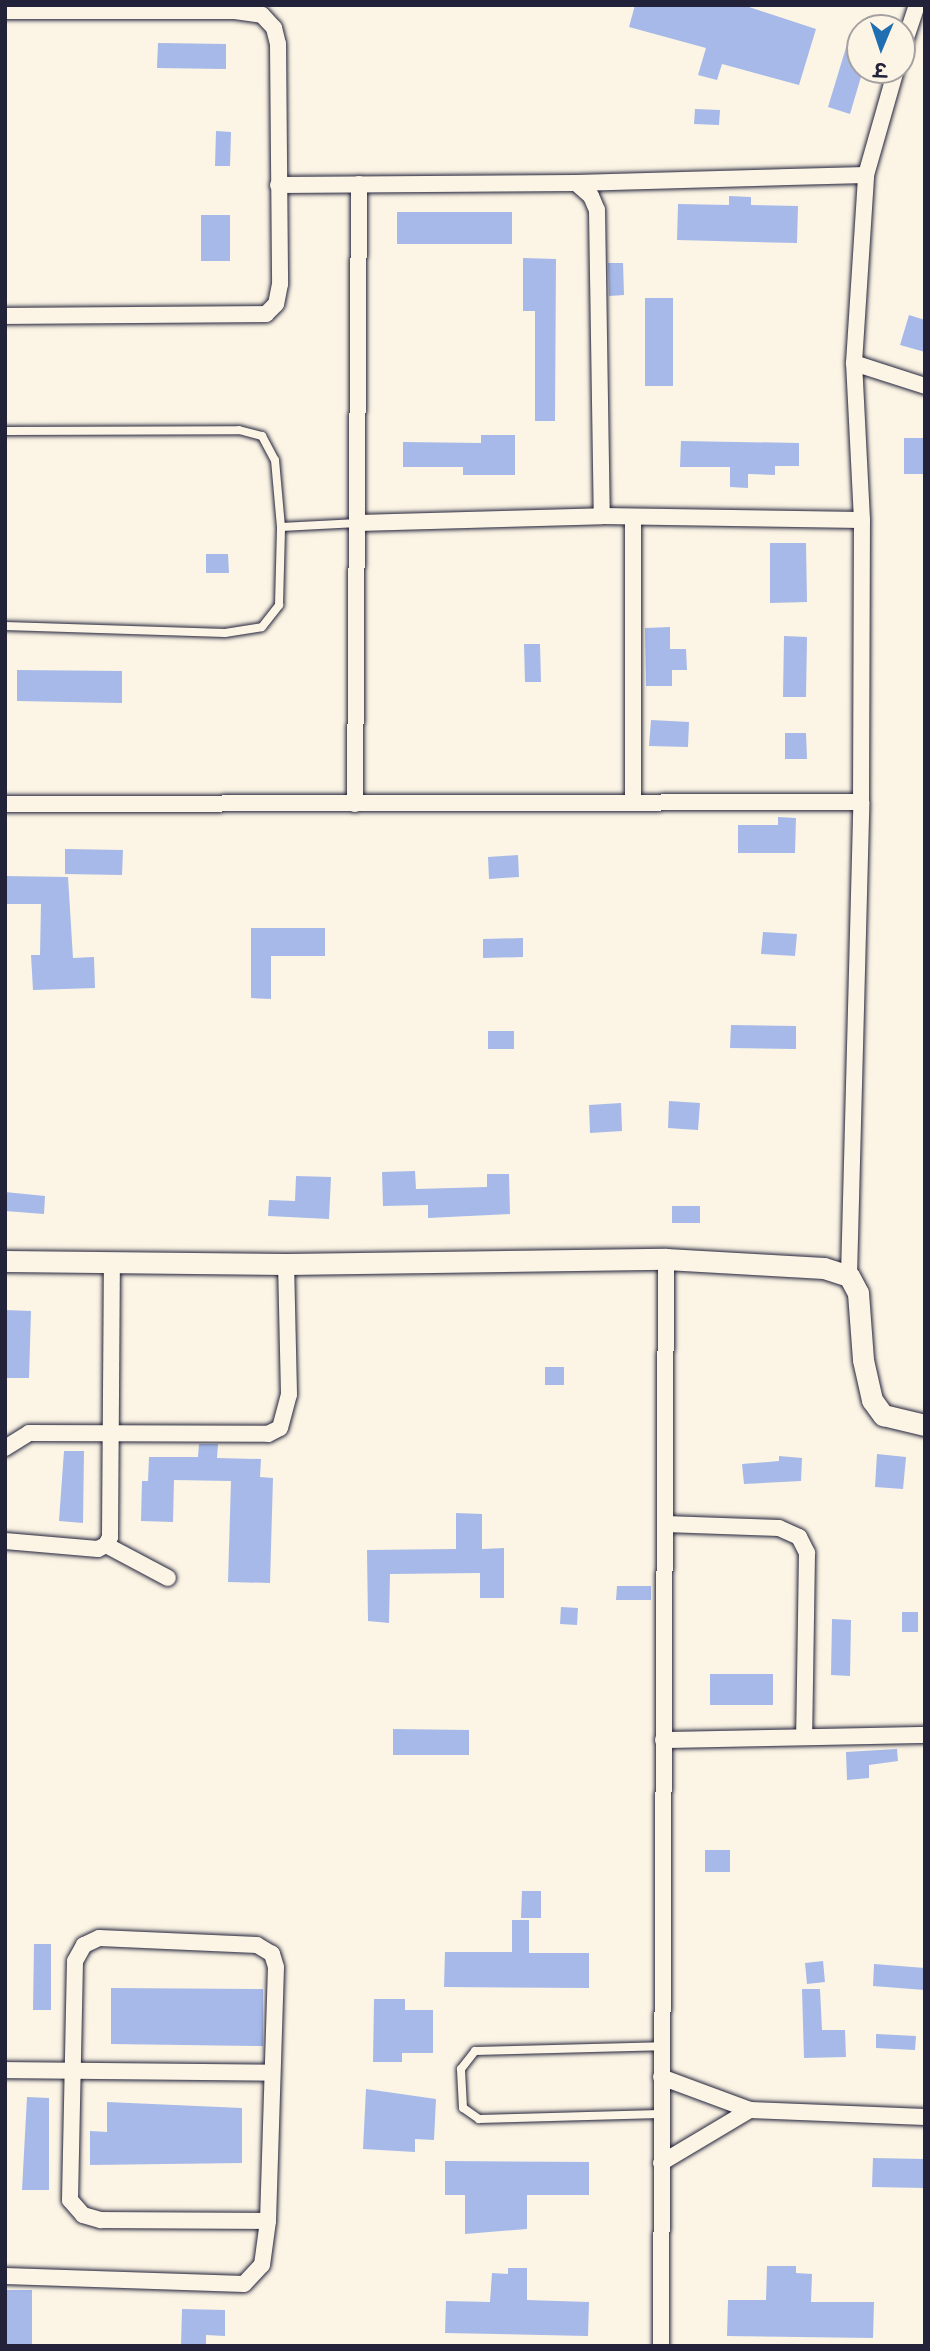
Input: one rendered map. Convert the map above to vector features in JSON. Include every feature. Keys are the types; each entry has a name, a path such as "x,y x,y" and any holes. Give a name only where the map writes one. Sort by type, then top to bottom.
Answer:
{"street":[{"path":"5,11 235,11 262,15 274,28 278,44 280,284 276,304 266,314 5,316"},
{"path":"892,84 866,175 854,363 862,520 861,802 849,1276 858,1293 863,1360 872,1400 883,1415 925,1424"},
{"path":"278,184 576,183 866,175"},
{"path":"576,183 591,196 597,210 602,516"},
{"path":"355,804 359,184"},
{"path":"854,363 925,386"},
{"path":"358,523 602,516 862,520"},
{"path":"633,803 634,517"},
{"path":"5,804 861,802"},
{"path":"5,1261 286,1264 666,1259 824,1268 849,1276"},
{"path":"661,2346 666,1259"},
{"path":"107,1545 112,1264"},
{"path":"5,1448 29,1433 268,1434 281,1428 289,1394 286,1264"},
{"path":"664,1524 779,1528 799,1537 807,1553 804,1737"},
{"path":"5,1541 97,1549 107,1545"},
{"path":"107,1545 168,1578"},
{"path":"663,1740 925,1735"},
{"path":"5,2276 244,2284 262,2265 268,2221 276,1967 272,1954 257,1945 99,1938 84,1945 75,1961 70,2067 70,2200 83,2215 102,2220 268,2221"},
{"path":"5,2070 70,2067 271,2073"},
{"path":"661,2077 750,2110 925,2117"},
{"path":"661,2163 750,2110"}],"lane":[{"path":"5,431 214,428 262,436 275,460 281,527 279,605 262,627 225,633 5,626"},
{"path":"281,527 358,523"},
{"path":"660,2114 479,2119 463,2108 461,2069 466,2057 475,2051 661,2046"}],"building":[{"path":"635,5 743,5 816,29 799,85 722,64 717,80 698,75 706,48 629,27"},
{"path":"158,43 226,44 226,69 157,68"},
{"path":"846,48 846,84 859,84 850,114 828,107"},
{"path":"695,109 720,110 719,125 694,124"},
{"path":"216,131 231,132 230,166 215,166"},
{"path":"729,196 751,197 751,205 798,206 797,243 677,240 678,204 729,205"},
{"path":"397,212 512,212 512,244 397,244"},
{"path":"201,215 230,215 230,261 201,261"},
{"path":"523,258 556,259 555,421 535,421 535,311 523,311"},
{"path":"608,263 623,263 624,295 609,296"},
{"path":"645,298 673,298 673,386 645,386"},
{"path":"909,315 925,320 925,352 900,345"},
{"path":"481,435 515,435 515,475 463,475 463,467 403,467 403,442 481,443"},
{"path":"904,438 925,438 925,474 904,474"},
{"path":"681,441 799,443 799,466 775,466 775,475 748,474 748,488 730,487 730,467 680,467"},
{"path":"770,543 806,543 807,602 770,603"},
{"path":"206,554 228,554 229,573 206,573"},
{"path":"670,627 670,649 686,649 687,670 672,670 672,686 646,686 645,628"},
{"path":"784,636 807,637 806,697 783,697"},
{"path":"524,644 540,644 541,682 525,682"},
{"path":"17,670 122,671 122,703 17,701"},
{"path":"651,720 689,722 688,747 649,746"},
{"path":"785,733 806,733 807,759 785,759"},
{"path":"778,817 796,818 795,853 738,853 738,825 778,825"},
{"path":"65,849 123,850 122,875 65,874"},
{"path":"518,855 519,877 489,879 488,857"},
{"path":"5,876 68,877 73,958 94,957 95,988 33,990 31,955 40,955 41,904 5,904"},
{"path":"251,928 325,928 325,956 271,956 271,999 251,998"},
{"path":"763,932 797,934 795,956 761,954"},
{"path":"523,938 523,957 483,958 483,939"},
{"path":"731,1025 796,1026 796,1049 730,1048"},
{"path":"488,1031 514,1031 514,1049 488,1049"},
{"path":"669,1101 700,1103 698,1130 668,1128"},
{"path":"621,1103 622,1131 590,1133 589,1105"},
{"path":"415,1171 416,1189 487,1187 487,1174 509,1174 510,1214 428,1218 428,1205 383,1206 382,1172"},
{"path":"296,1176 331,1177 329,1219 268,1216 269,1200 295,1201"},
{"path":"5,1192 45,1196 44,1214 5,1211"},
{"path":"672,1206 700,1206 700,1223 672,1223"},
{"path":"5,1310 31,1311 29,1378 5,1378"},
{"path":"545,1367 564,1367 564,1385 545,1385"},
{"path":"199,1444 218,1444 217,1458 261,1459 260,1477 273,1478 270,1583 228,1582 231,1481 174,1480 173,1522 141,1521 142,1481 148,1481 149,1457 198,1457"},
{"path":"64,1451 84,1451 83,1523 59,1521"},
{"path":"877,1454 906,1457 903,1489 875,1487"},
{"path":"779,1456 802,1458 801,1481 744,1484 742,1464 779,1461"},
{"path":"456,1513 482,1514 482,1549 504,1548 504,1598 480,1598 480,1573 390,1574 389,1623 368,1621 367,1550 456,1549"},
{"path":"617,1586 651,1586 651,1600 616,1600"},
{"path":"561,1607 578,1608 577,1625 560,1624"},
{"path":"902,1612 918,1612 918,1632 902,1632"},
{"path":"832,1619 851,1620 850,1676 831,1675"},
{"path":"710,1674 773,1674 773,1705 710,1705"},
{"path":"393,1729 469,1730 469,1755 393,1755"},
{"path":"897,1749 898,1761 869,1765 869,1778 847,1780 846,1752"},
{"path":"705,1850 730,1850 730,1872 705,1872"},
{"path":"522,1891 541,1891 541,1918 521,1918"},
{"path":"512,1920 529,1920 529,1953 589,1953 589,1988 444,1987 445,1952 512,1952"},
{"path":"34,1944 51,1944 51,2010 33,2010"},
{"path":"823,1961 825,1982 807,1984 805,1963"},
{"path":"874,1964 925,1968 925,1990 873,1986"},
{"path":"111,1988 263,1989 263,2046 111,2044"},
{"path":"802,1989 820,1989 822,2030 845,2030 846,2057 804,2058"},
{"path":"374,1999 405,1999 405,2010 433,2010 433,2053 402,2053 402,2062 373,2062"},
{"path":"876,2034 916,2036 915,2050 876,2048"},
{"path":"366,2089 436,2099 434,2140 415,2139 415,2152 363,2149"},
{"path":"27,2097 49,2098 49,2190 22,2190"},
{"path":"107,2102 242,2108 242,2163 90,2165 90,2131 107,2132"},
{"path":"873,2158 925,2159 925,2188 872,2187"},
{"path":"445,2161 589,2162 589,2195 527,2195 527,2229 465,2234 465,2195 445,2195"},
{"path":"767,2266 796,2266 796,2273 812,2274 811,2302 874,2302 873,2338 727,2336 728,2300 766,2300"},
{"path":"508,2268 527,2268 527,2300 589,2302 588,2336 445,2333 446,2301 490,2302 492,2273 508,2274"},
{"path":"5,2290 32,2290 32,2346 5,2346"},
{"path":"182,2309 225,2310 225,2336 206,2335 206,2346 181,2346"}]}
